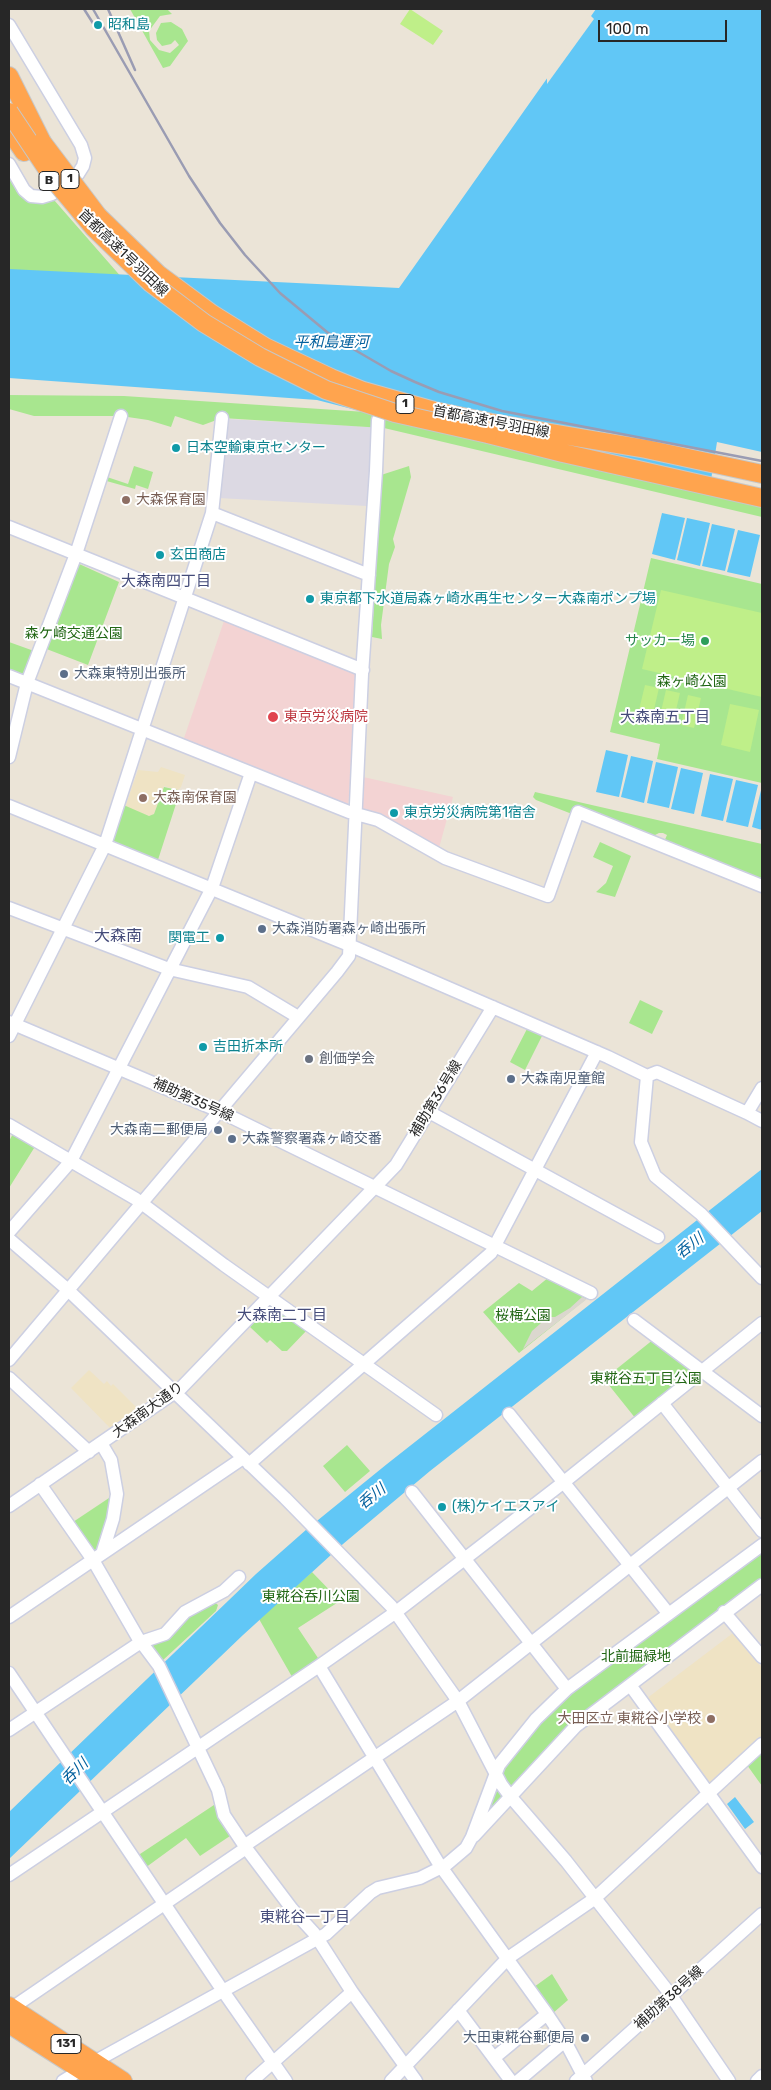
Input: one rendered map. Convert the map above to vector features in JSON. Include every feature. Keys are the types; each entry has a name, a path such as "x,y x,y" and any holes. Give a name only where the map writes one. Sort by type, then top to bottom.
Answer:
{"highway":[{"path":"9,76 42,142"},
{"name":"首都高速1号羽田線","path":"9,90 42,142 98,216 158,274 212,314 265,347 299,364 363,391 434,411 492,423 646,449 762,474"},
{"name":"首都高速1号羽田線","path":"9,112 42,163 76,208 126,260 164,294 204,324 260,357 326,390 395,413 488,434 644,460 762,486"},
{"name":"B","path":"9,130 40,171 76,208"},
{"path":"488,434 762,498"},
{"name":"131","path":"10,2013 88,2066 123,2081"},
{"name":"131","path":"88,2066 98,2081"}],"street":[{"path":"9,24 81,145 84,158 83,166 78,174 52,194 42,198 31,196 24,190 9,164"},
{"path":"9,757 26,683 76,554 121,416"},
{"path":"9,1036 12,1023 106,845 212,513 222,418"},
{"path":"9,1360 349,956 378,420"},
{"path":"212,513 369,575"},
{"path":"9,527 363,670"},
{"path":"9,676 356,815 378,820 445,858 548,896 578,812 762,886"},
{"path":"9,1232 71,1161 212,888 251,773"},
{"path":"9,806 349,945 597,1052 647,1076 657,1072 762,1121"},
{"path":"9,908 169,969 248,988 298,1017"},
{"name":"補助第36号線","path":"374,1186 396,1165 492,1007"},
{"name":"補助第35号線","path":"12,1023 219,1110 591,1293"},
{"path":"9,1617 97,1557 246,1461 364,1364 485,1258 495,1245 597,1052"},
{"path":"647,1076 641,1145 654,1176 701,1214 762,1278"},
{"path":"747,1113 762,1088"},
{"path":"429,1112 658,1237"},
{"path":"9,1124 141,1203 436,1415"},
{"name":"大森南大通り","path":"9,1506 175,1393 374,1186"},
{"path":"9,1239 68,1290 246,1461 338,1550 396,1612 458,1701 510,1796 566,1861 671,1996 729,2081"},
{"path":"634,1320 762,1416"},
{"path":"9,1875 396,1612 564,1482 762,1323"},
{"path":"9,1378 88,1452"},
{"path":"662,1403 762,1531"},
{"path":"509,1414 668,1613"},
{"path":"97,1557 114,1513 117,1490 111,1460 101,1443"},
{"path":"10,2013 245,1847 458,1701 762,1461"},
{"path":"40,1484 97,1557 141,1642 159,1666 218,1790 224,1815 245,1847 317,1939 352,1992 416,2081"},
{"path":"412,1492 567,1689"},
{"path":"472,1838 499,1765 536,1720 567,1689 668,1613 762,1546"},
{"path":"9,1730 141,1642 164,1634 185,1612 224,1591 240,1577"},
{"path":"63,2081 326,1934 374,1890 420,1878 441,1868 463,1851 472,1838 576,1726 762,1585"},
{"path":"724,1612 762,1657"},
{"path":"319,1666 441,1868 508,1958 565,2041 581,2079"},
{"path":"9,1672 223,1991 286,2081"},
{"path":"630,1685 762,1868"},
{"path":"392,2081 508,1958 594,1899 762,1744"},
{"name":"補助第38号線","path":"581,2079 762,1914"},
{"path":"252,2081 352,1992"},
{"path":"458,2010 511,2081"},
{"path":"494,2058 547,2014"},
{"path":"518,2081 565,2041"},
{"path":"757,2081 762,2076"}],"shaded area":[{"path":"227,419 373,427 367,506 218,498"},
{"name":"東京労災病院","path":"224,621 355,672 359,680 348,807 183,741"},
{"name":"大森南保育園","path":"161,767 185,775 181,787 178,790 164,786 154,814 149,816 125,807 138,770 158,772"},
{"path":"363,777 453,797 439,848 361,814"},
{"path":"582,1297 587,1299 523,1349 532,1331 541,1323 542,1317 555,1317 570,1308"},
{"path":"89,1370 104,1384 107,1381 111,1386 113,1384 138,1409 110,1428 71,1388"},
{"name":"大田区立 東糀谷小学校","path":"733,1633 762,1668 762,1740 712,1786 707,1784 646,1699"}],"green space":[{"path":"130,9 167,9 172,14 160,16 149,31 150,40 159,50 170,53 179,45 175,40 171,44 162,46 157,40 156,33 161,23 171,22 182,29 188,41 170,66 163,68"},
{"path":"410,9 443,31 433,45 400,24"},
{"path":"9,178 17,192 27,201 41,202 54,200 123,279 9,270"},
{"path":"9,395 124,396 381,413 762,505 762,517 384,428 222,418 203,425 175,416 171,427 148,420 121,416 34,416 9,409"},
{"path":"134,466 153,472 148,489 136,485 135,489 103,480 104,476 128,484"},
{"path":"409,466 411,477 393,539 395,547 389,564 381,625 382,639 372,637 381,475"},
{"name":"森ヶ崎公園","path":"651,558 762,584 762,783 657,759 660,744 610,732"},
{"name":"森ケ崎交通公園","path":"77,563 119,582 88,665 44,648"},
{"name":"サッカー場","path":"661,590 762,613 762,697 642,669"},
{"path":"9,642 34,651 24,677 9,671"},
{"path":"645,685 659,688 652,718 638,714"},
{"path":"666,690 680,693 673,723 659,720"},
{"path":"688,695 701,698 694,728 681,725"},
{"path":"730,704 759,710 750,752 721,745"},
{"path":"164,787 178,790 176,804 156,866 106,845 119,803 149,816 154,814"},
{"path":"535,792 762,844 762,884 663,844 667,835 663,833 653,836 572,814 536,800 533,797"},
{"path":"600,842 631,856 615,897 596,892 606,883 613,866 593,857"},
{"path":"640,1000 663,1011 652,1034 629,1023"},
{"path":"528,1027 543,1034 525,1070 510,1062"},
{"path":"14,1132 36,1145 9,1188 9,1141"},
{"name":"桜梅公園","path":"549,1277 590,1296 519,1353 483,1312 519,1283 532,1291"},
{"path":"272,1304 308,1329 287,1351 282,1351 270,1340 267,1343 250,1327"},
{"name":"東糀谷五丁目公園","path":"654,1339 691,1367 691,1376 636,1419 604,1379"},
{"path":"347,1445 370,1471 345,1492 323,1466"},
{"path":"112,1496 98,1549 94,1552 73,1522"},
{"name":"北前掘緑地","path":"762,1548 762,1582 684,1639 477,1822 497,1773 547,1711"},
{"name":"東糀谷呑川公園","path":"312,1572 340,1601 298,1628 322,1664 295,1682 259,1619"},
{"path":"213,1601 218,1605 216,1611 162,1661 148,1642"},
{"path":"762,1752 762,1786 747,1765"},
{"path":"217,1803 233,1834 200,1856 186,1838 145,1868 137,1856"},
{"path":"552,1974 568,2000 552,2014 534,1987"}],"water":[{"name":"平和島運河","path":"596,9 762,9 762,452 717,442 709,493 381,413 364,412 317,400 9,378 9,269 399,288"},
{"path":"662,513 685,518 675,560 652,554"},
{"path":"687,518 710,523 700,566 677,560"},
{"path":"712,524 735,529 725,571 702,566"},
{"path":"738,530 760,535 750,577 727,572"},
{"path":"606,750 628,755 619,797 596,792"},
{"path":"631,756 653,761 644,803 621,797"},
{"path":"656,762 678,767 669,808 647,803"},
{"path":"681,768 703,773 694,814 671,809"},
{"path":"710,774 733,779 723,821 701,816"},
{"path":"736,780 758,785 748,827 726,822"},
{"path":"762,786 762,830 752,827"},
{"name":"呑川","path":"762,1169 762,1211 430,1471 343,1544 243,1635 9,1859 9,1812 256,1574 307,1529 387,1464"},
{"path":"735,1797 754,1822 745,1829 727,1804"}],"pier":[{"path":"589,14 594,19 547,84 547,74"}],"railway":[{"path":"84,9 96,28"},
{"path":"93,9 189,176 220,223 245,255 280,293 327,332 391,371 415,382 439,392 502,411 762,461"},
{"path":"108,9 135,70"}],"place":[{"name":"昭和島","path":"98,25"},
{"name":"日本空輸東京センター","path":"176,448"},
{"name":"大森保育園","path":"126,500"},
{"name":"玄田商店","path":"160,555"},
{"name":"東京都下水道局森ヶ崎水再生センター大森南ポンプ場","path":"310,599"},
{"name":"サッカー場","path":"705,641"},
{"name":"大森東特別出張所","path":"64,674"},
{"name":"東京労災病院","path":"273,717"},
{"name":"大森南保育園","path":"143,798"},
{"name":"東京労災病院第1宿舎","path":"394,813"},
{"name":"大森消防署森ヶ崎出張所","path":"262,929"},
{"name":"関電工","path":"220,938"},
{"name":"吉田折本所","path":"203,1047"},
{"name":"創価学会","path":"309,1059"},
{"name":"大森南児童館","path":"511,1079"},
{"name":"大森南二郵便局","path":"218,1130"},
{"name":"大森警察署森ヶ崎交番","path":"232,1139"},
{"name":"(株)ケイエスアイ","path":"442,1507"},
{"name":"大田区立 東糀谷小学校","path":"711,1719"},
{"name":"大田東糀谷郵便局","path":"585,2038"}],"district":[{"name":"大森南四丁目","path":"166,582"},
{"name":"大森南五丁目","path":"665,718"},
{"name":"大森南","path":"118,936"},
{"name":"大森南二丁目","path":"282,1316"},
{"name":"東糀谷一丁目","path":"305,1918"}]}
